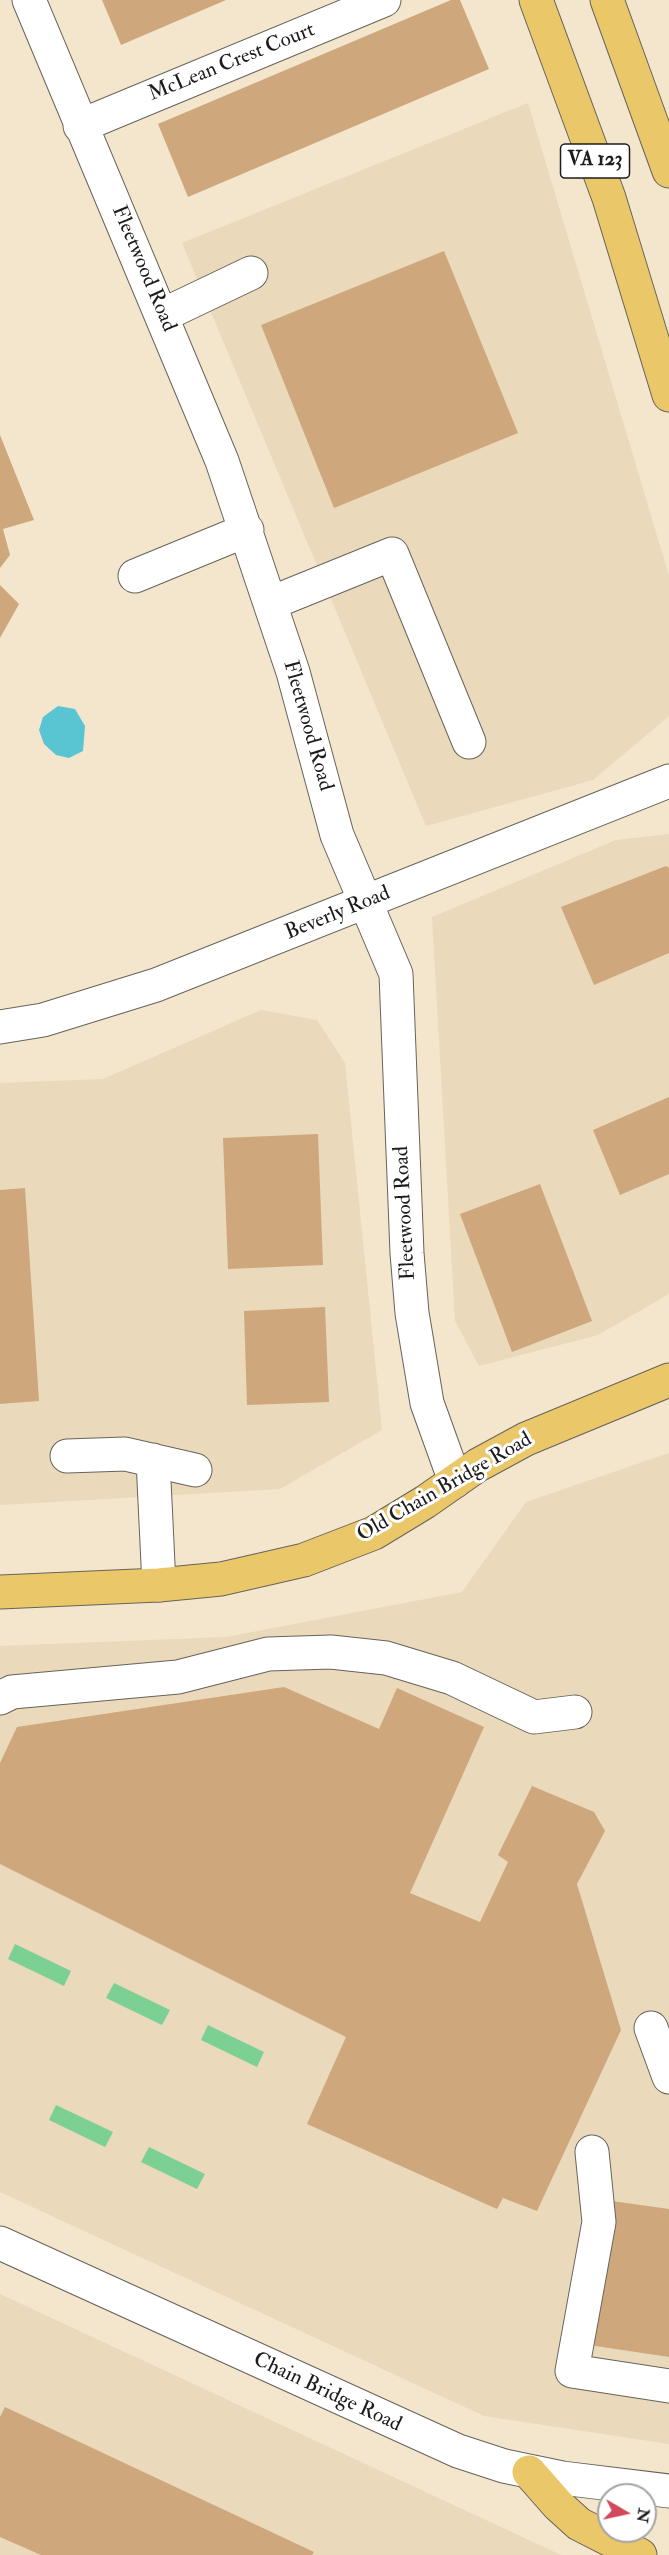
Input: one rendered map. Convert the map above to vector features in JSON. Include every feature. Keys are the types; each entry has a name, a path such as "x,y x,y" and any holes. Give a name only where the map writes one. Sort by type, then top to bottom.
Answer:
{"main road":[{"name":"VA 123","path":"536,0 609,198 669,395"},
{"name":"VA 123","path":"607,0 669,171"},
{"name":"Old Chain Bridge Road","path":"0,1592 159,1585 221,1579 304,1560 374,1533 501,1451 535,1434 669,1380"},
{"path":"529,2472 558,2505 579,2524 640,2555"}],"street":[{"name":"Fleetwood Road","path":"29,0 80,126 163,315 222,461 293,672 337,835 396,975 407,1253 412,1313 427,1403 454,1481"},
{"name":"McLean Crest Court","path":"80,126 341,8 384,0"},
{"path":"163,315 251,273"},
{"path":"135,576 247,531"},
{"path":"271,603 392,555 470,742"},
{"name":"Beverly Road","path":"0,1027 43,1020 117,999 366,903 669,781"},
{"path":"67,1456 125,1454 195,1470"},
{"path":"153,1460 159,1585"},
{"path":"0,1698 12,1692 178,1677 268,1654 331,1652 386,1658 452,1678 534,1717 575,1712"},
{"path":"651,2028 669,2078"},
{"path":"592,2152 599,2222 572,2371 669,2385"},
{"name":"Chain Bridge Road","path":"0,2243 437,2443 529,2472 592,2483 669,2491"}],"shaded area":[{"path":"528,103 669,576 669,716 593,780 426,826 182,243"},
{"path":"669,834 669,1294 598,1335 479,1366 455,1321 432,917 616,840"},
{"path":"261,1010 317,1020 345,1063 382,1430 280,1489 0,1505 0,1083 103,1079"},
{"path":"669,1453 669,2444 484,2416 0,2192 0,1646 226,1637 462,1592 526,1502"},
{"path":"0,2294 561,2555 0,2555"}],"green space":[{"path":"15,1944 71,1971 64,1986 8,1959"},
{"path":"114,1983 170,2010 162,2025 106,1998"},
{"path":"208,2025 264,2052 257,2067 201,2040"},
{"path":"56,2105 113,2132 105,2147 49,2120"},
{"path":"149,2147 205,2174 197,2189 141,2162"}],"water":[{"path":"58,706 75,709 85,726 83,751 69,758 56,755 44,744 39,730 43,717"}],"building":[{"path":"102,0 226,0 121,45"},
{"path":"451,0 460,0 489,69 188,197 158,124"},
{"path":"444,251 518,433 334,508 261,325"},
{"path":"0,435 34,520 3,529 10,555 0,568"},
{"path":"0,585 19,604 0,638"},
{"path":"666,866 669,868 669,953 594,985 561,907"},
{"path":"669,1097 669,1174 620,1195 593,1130"},
{"path":"318,1134 323,1265 228,1269 223,1138"},
{"path":"540,1184 592,1321 512,1352 460,1214"},
{"path":"25,1188 39,1401 0,1404 0,1190"},
{"path":"325,1307 329,1402 247,1405 244,1311"},
{"path":"284,1687 379,1729 397,1688 484,1727 410,1893 480,1922 508,1862 498,1855 532,1786 594,1812 605,1831 577,1884 621,2030 537,2211 503,2198 497,2209 307,2124 346,2037 0,1864 0,1763 17,1727"},
{"path":"612,2201 669,2209 669,2357 589,2345"},
{"path":"5,2407 314,2552 312,2555 41,2555 0,2537 0,2417"}]}
